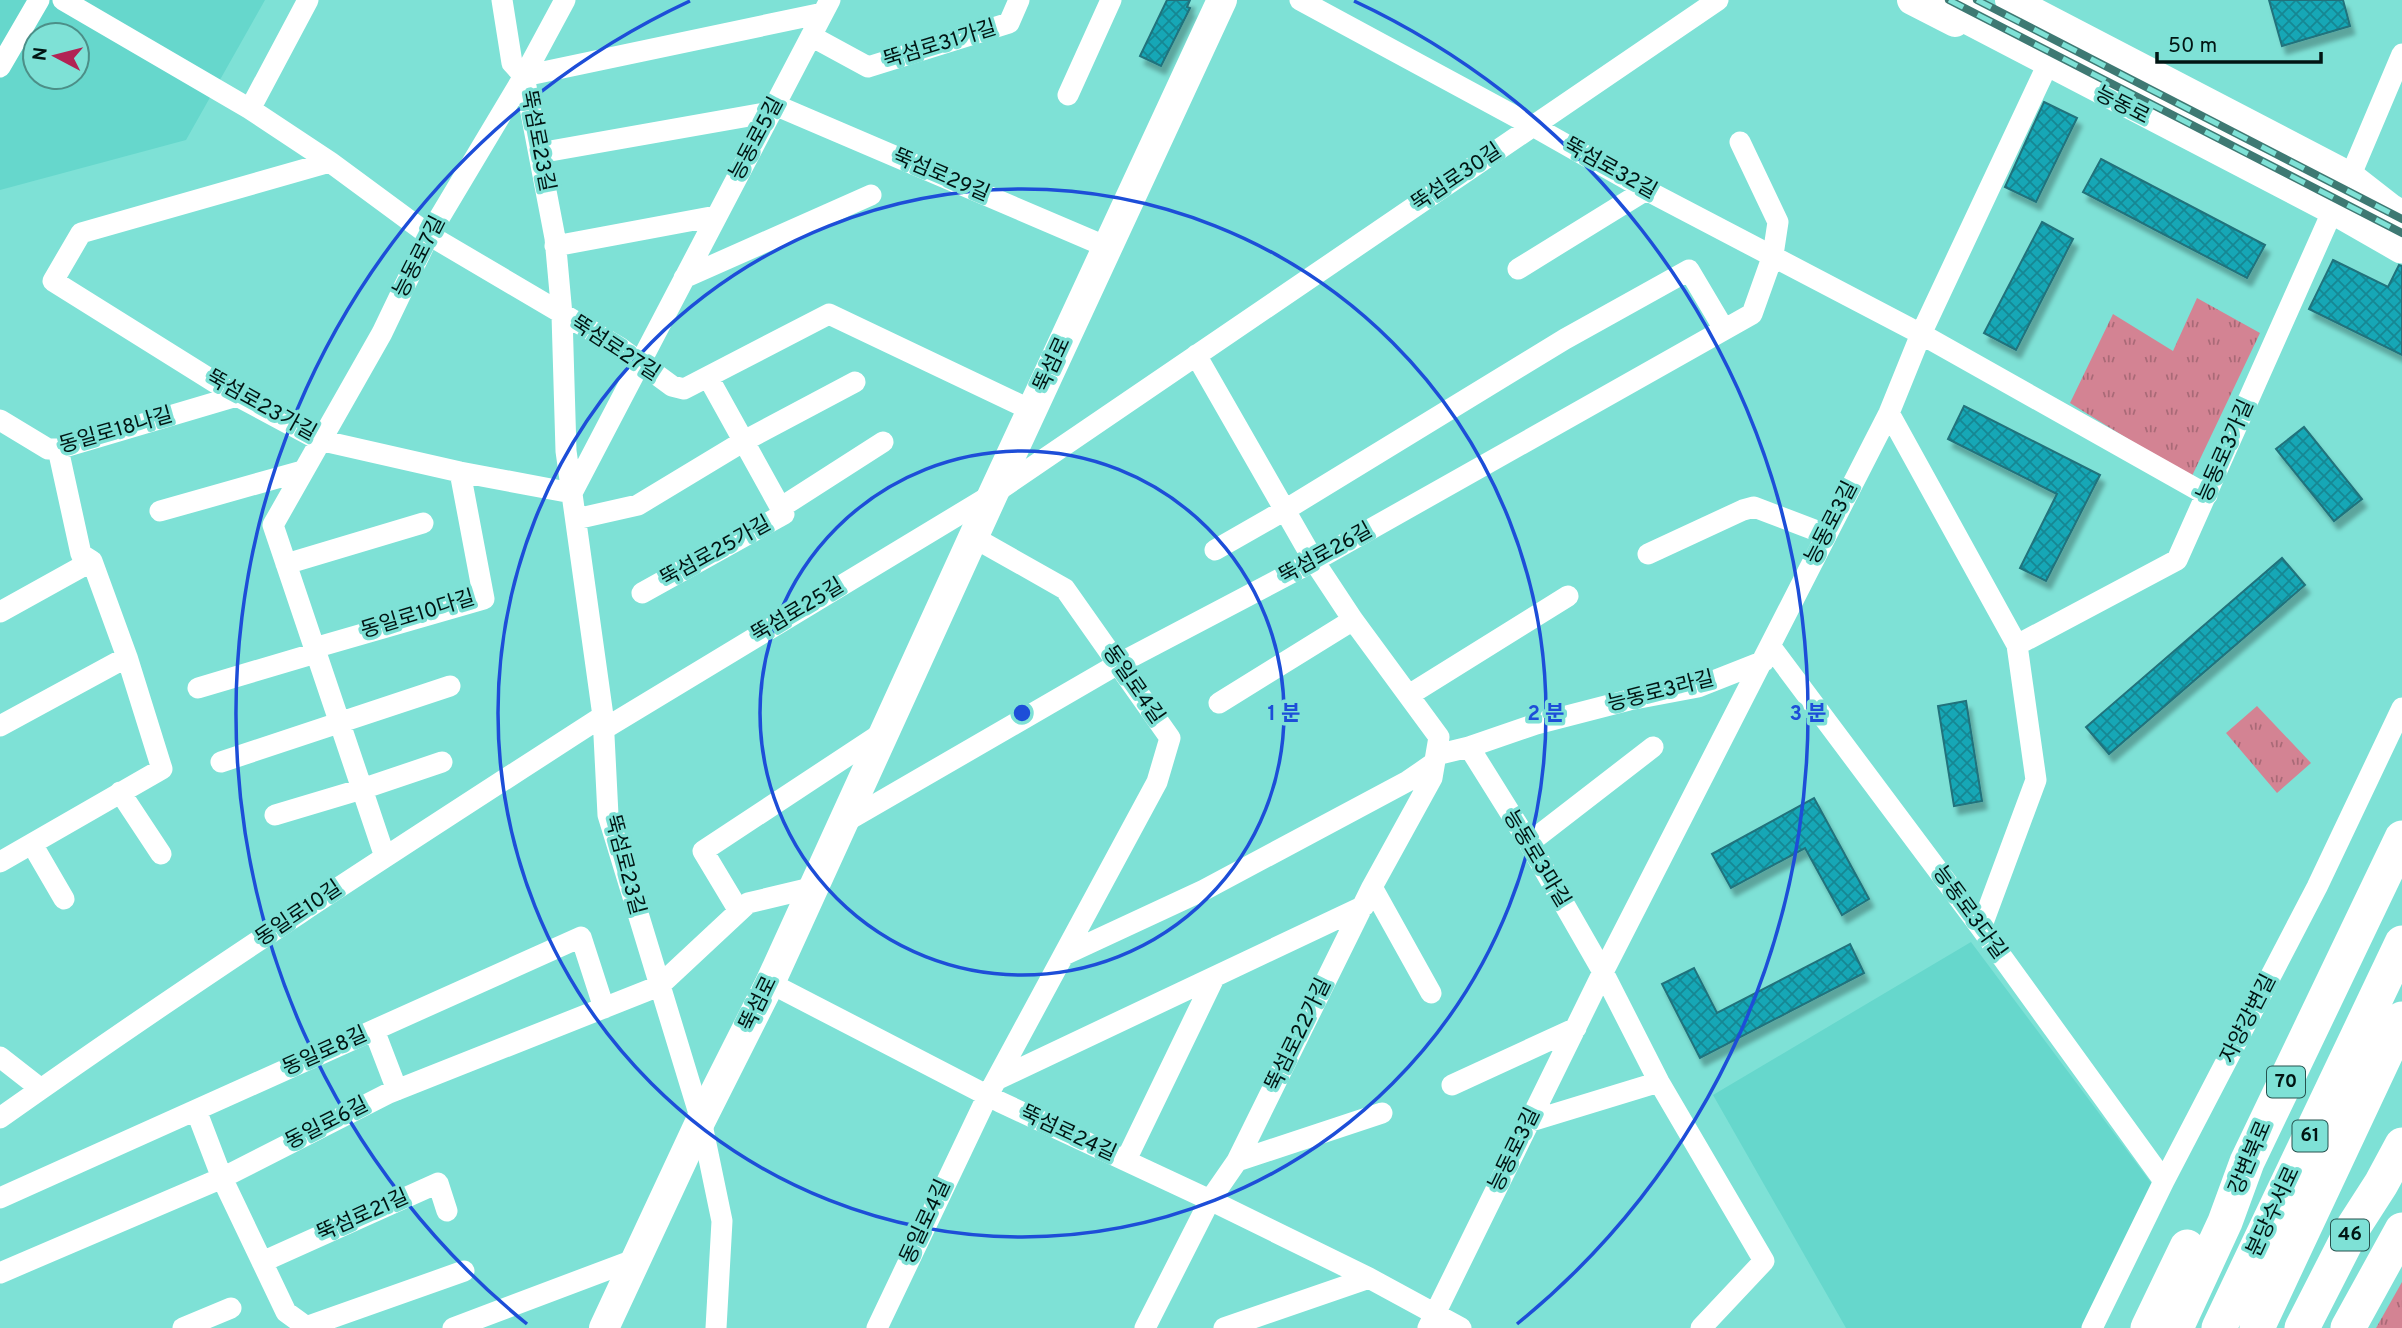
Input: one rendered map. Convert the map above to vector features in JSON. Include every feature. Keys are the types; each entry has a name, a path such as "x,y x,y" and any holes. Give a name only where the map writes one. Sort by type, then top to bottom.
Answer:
{"highway":[{"path":"1936,0 2342,211 2402,246"},
{"path":"1969,0 2402,224"},
{"name":"강변북로","path":"2176,1328 2225,1222 2247,1163 2402,838"},
{"name":"분당수서로","path":"2219,1328 2402,943"},
{"name":"분당수서로","path":"2257,1328 2402,1019"},
{"name":"46","path":"2302,1328 2354,1226 2402,1144"},
{"path":"2148,1328 2204,1211 2247,1163"},
{"path":"2328,1328 2381,1184"},
{"path":"2348,1328 2398,1237"}],"main road":[{"name":"뚝섬로","path":"604,1328 701,1120 770,984 1031,410 1222,0"},
{"name":"능동로","path":"1912,0 2333,212 2380,229 2402,241"},
{"name":"능동로","path":"2010,0 2350,177 2402,215"}],"street":[{"path":"0,66 39,0"},
{"name":"뚝섬로27길","path":"63,0 250,109 330,162 429,235 619,347 672,386 684,389 829,314 1031,410"},
{"path":"250,109 308,0"},
{"name":"뚝섬로23길","path":"502,0 512,62 524,76 555,246 562,315 566,451 603,723 608,815 701,1120"},
{"name":"능동로7길","path":"319,440 382,333 429,235 524,76 565,0"},
{"name":"뚝섬로31가길","path":"811,36 868,67 1009,23 1019,0"},
{"path":"1068,95 1111,0"},
{"name":"뚝섬로32길","path":"1300,0 1646,190 1922,334 2207,495"},
{"name":"뚝섬로30길","path":"993,494 1717,0"},
{"path":"524,76 826,7"},
{"name":"능동로5길","path":"572,493 826,7"},
{"name":"능동로3가길","path":"2017,645 2177,561 2350,177 2402,54"},
{"name":"능동로3길","path":"1431,1321 1602,972 1889,413 1922,334 2046,68"},
{"path":"539,153 773,108"},
{"name":"뚝섬로29길","path":"773,108 1107,247"},
{"name":"뚝섬로26길","path":"845,822 1118,664 1314,561 1752,314 1773,255 1778,222 1740,142"},
{"name":"뚝섬로23가길","path":"330,162 80,233 53,281 237,396 319,440 460,472 572,493"},
{"path":"1518,269 1646,190"},
{"path":"684,278 871,195"},
{"path":"555,246 716,216"},
{"path":"1215,550 1566,339 1689,270 1724,330"},
{"path":"1064,955 1204,890 1408,781 1436,752 1409,695 1353,620 1314,561 1196,355"},
{"name":"뚝섬로25가길","path":"642,593 784,514 708,377"},
{"path":"576,519 638,505 744,441 855,382"},
{"name":"동일로18나길","path":"0,420 48,449 58,449 237,396"},
{"path":"1889,413 2017,645 2036,780 1981,928"},
{"path":"319,440 272,525 385,856"},
{"name":"뚝섬로25가길","path":"780,508 883,442"},
{"path":"0,862 162,769 127,657 92,561 81,554 58,449"},
{"path":"160,511 302,471"},
{"name":"동일로10다길","path":"198,688 484,599 460,472"},
{"name":"뚝섬로25길","path":"603,723 993,494"},
{"path":"1648,554 1754,507 1825,534"},
{"path":"286,564 423,523"},
{"name":"동일로4길","path":"877,1328 992,1088 1157,782 1170,738 1065,589 973,537"},
{"path":"0,612 92,561"},
{"path":"1409,695 1568,596"},
{"path":"1219,703 1353,620"},
{"name":"능동로3라길","path":"1436,752 1469,747 1535,724 1629,700 1698,687 1767,654"},
{"name":"능동로3다길","path":"1767,654 1981,928 2164,1181"},
{"path":"0,726 127,657"},
{"path":"222,762 450,686"},
{"name":"자양강변길","path":"2092,1328 2164,1181 2317,887 2402,708"},
{"name":"동일로10길","path":"0,1118 385,856 603,723"},
{"path":"739,911 703,852 886,730"},
{"name":"능동로3마길","path":"1469,747 1602,972"},
{"path":"1528,843 1653,747"},
{"name":"뚝섬로22가길","path":"1146,1325 1210,1200 1237,1161 1368,897 1432,778 1436,752"},
{"path":"275,815 442,762"},
{"path":"120,792 161,855"},
{"path":"32,844 64,899"},
{"path":"659,986 748,903 815,887"},
{"path":"992,1088 1214,978 1368,897 1431,993"},
{"name":"동일로8길","path":"0,1198 581,937 604,1008"},
{"path":"1602,972 1659,1082 1764,1261 1701,1328"},
{"path":"1126,1160 1214,978"},
{"name":"뚝섬로24길","path":"770,984 992,1088 1126,1160 1369,1278 1431,1321 1461,1328"},
{"name":"동일로6길","path":"0,1273 222,1178 397,1090 659,986"},
{"path":"1452,1085 1576,1028"},
{"path":"374,1030 397,1090"},
{"path":"0,1057 41,1089"},
{"path":"1528,1122 1659,1082"},
{"path":"196,1110 222,1178 286,1312 307,1327 464,1270"},
{"path":"1237,1161 1382,1113"},
{"path":"701,1120 722,1221 716,1328"},
{"name":"뚝섬로21길","path":"261,1262 438,1183 447,1211"},
{"path":"453,1328 636,1259"},
{"path":"1224,1328 1369,1278"},
{"path":"183,1328 231,1308"},
{"path":"1127,1328 1146,1325"}],"shaded area":[{"path":"0,0 265,0 186,140 0,190"},
{"path":"1971,942 2158,1192 2096,1328 1846,1328 1713,1095"}],"green space":[{"path":"2197,298 2260,333 2191,478 2070,403 2113,314 2173,351"},
{"path":"2257,706 2311,763 2277,793 2226,733"},
{"path":"2402,1282 2402,1328 2376,1328"}],"building":[{"path":"1167,0 1190,0 1187,7 1190,8 1161,66 1140,56"},
{"path":"2269,0 2343,0 2350,26 2282,46"},
{"path":"2044,102 2077,118 2036,202 2005,187"},
{"path":"2101,159 2265,245 2247,278 2083,192"},
{"path":"2042,222 2073,239 2016,350 1984,333"},
{"path":"2333,260 2388,287 2399,265 2402,266 2402,355 2309,309"},
{"path":"1964,406 2100,475 2046,581 2020,568 2057,494 1948,439"},
{"path":"2304,427 2362,499 2334,521 2276,449"},
{"path":"2282,558 2305,585 2109,754 2086,727"},
{"path":"1966,701 1982,801 1954,806 1938,706"},
{"path":"1814,798 1869,899 1842,915 1805,848 1731,888 1712,854"},
{"path":"1850,944 1864,973 1700,1058 1662,984 1694,968 1717,1013"}],"railway":[{"path":"1949,0 2402,233"},
{"path":"1977,0 2402,219"}]}
